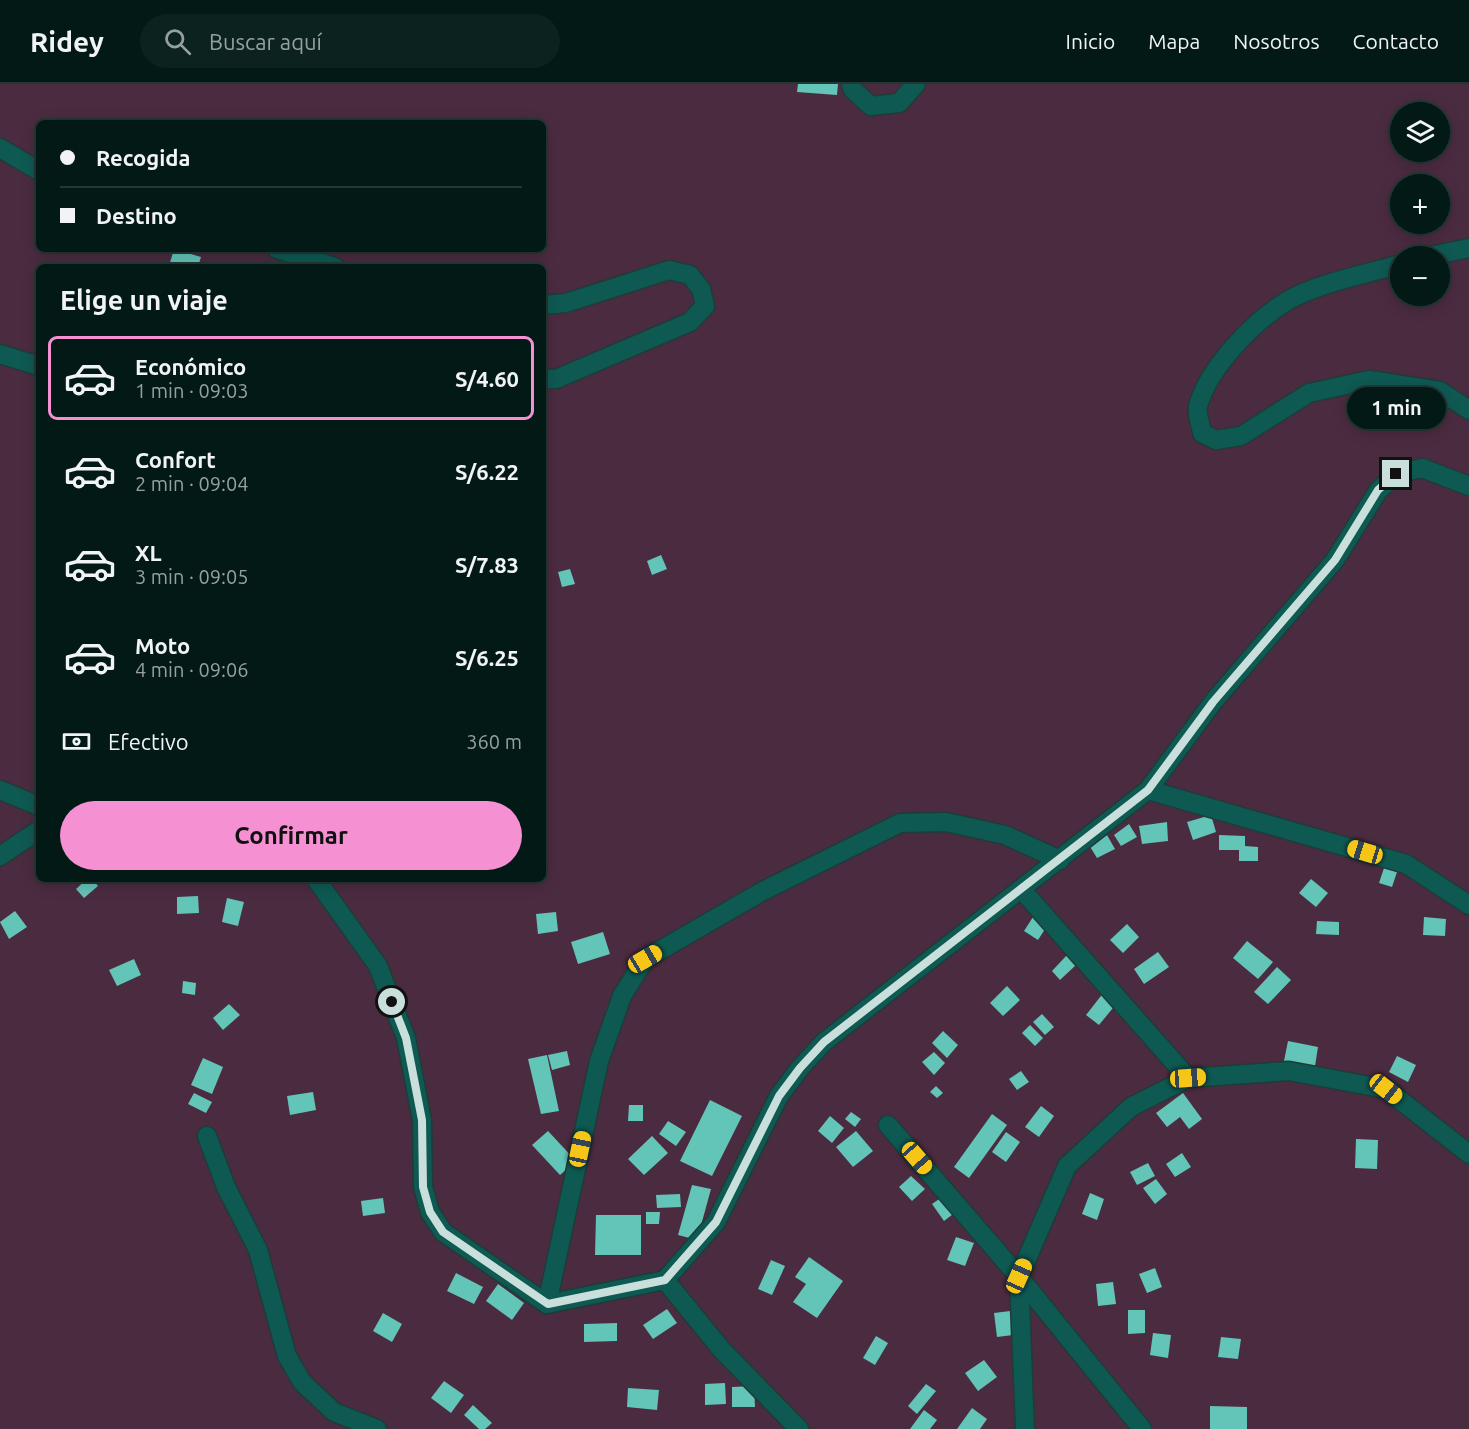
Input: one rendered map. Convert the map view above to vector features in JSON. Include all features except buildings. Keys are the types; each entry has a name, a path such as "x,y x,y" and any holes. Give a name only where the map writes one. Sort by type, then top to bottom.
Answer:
{"street":[{"path":"851,84 853,90 871,106 899,103 916,84"},
{"path":"0,148 36,169"},
{"path":"1450,252 1469,249"},
{"path":"287,252 325,264"},
{"path":"1390,267 1337,282 1287,301 1246,332 1214,373 1197,407 1202,433 1216,440 1241,436 1309,393 1369,380 1440,391 1469,410"},
{"path":"546,305 566,303 669,270 690,275 701,289 705,306 690,322 556,379 546,379"},
{"path":"0,354 36,365"},
{"path":"318,882 378,966 406,1038 422,1120 423,1187 430,1212 443,1232 548,1304 665,1280 716,1222 779,1096 800,1068 824,1042 1148,790 1213,702 1335,560 1378,490 1396,474 1422,468 1469,486"},
{"path":"0,790 36,805"},
{"path":"1148,790 1406,864 1469,905"},
{"path":"548,1304 599,1061 622,996 645,959 761,892 900,823 946,822 1005,835 1060,860"},
{"path":"0,856 36,832"},
{"path":"1022,890 1188,1078"},
{"path":"1025,1429 1019,1276 1067,1166 1131,1107 1188,1078 1289,1071 1386,1089 1469,1154"},
{"path":"888,1125 1019,1276 1142,1429"},
{"path":"207,1136 226,1186 258,1250 287,1356 302,1382 334,1412 357,1425 377,1429"},
{"path":"665,1280 721,1348 799,1429"}],"shaded area":[{"path":"0,84 1469,84 1469,1429 0,1429"}],"route":[{"path":"392,1002 406,1038 422,1120 423,1187 430,1212 443,1232 548,1304 665,1280 716,1222 779,1096 800,1068 824,1042 1148,790 1213,702 1335,560 1378,490 1396,474"}]}
